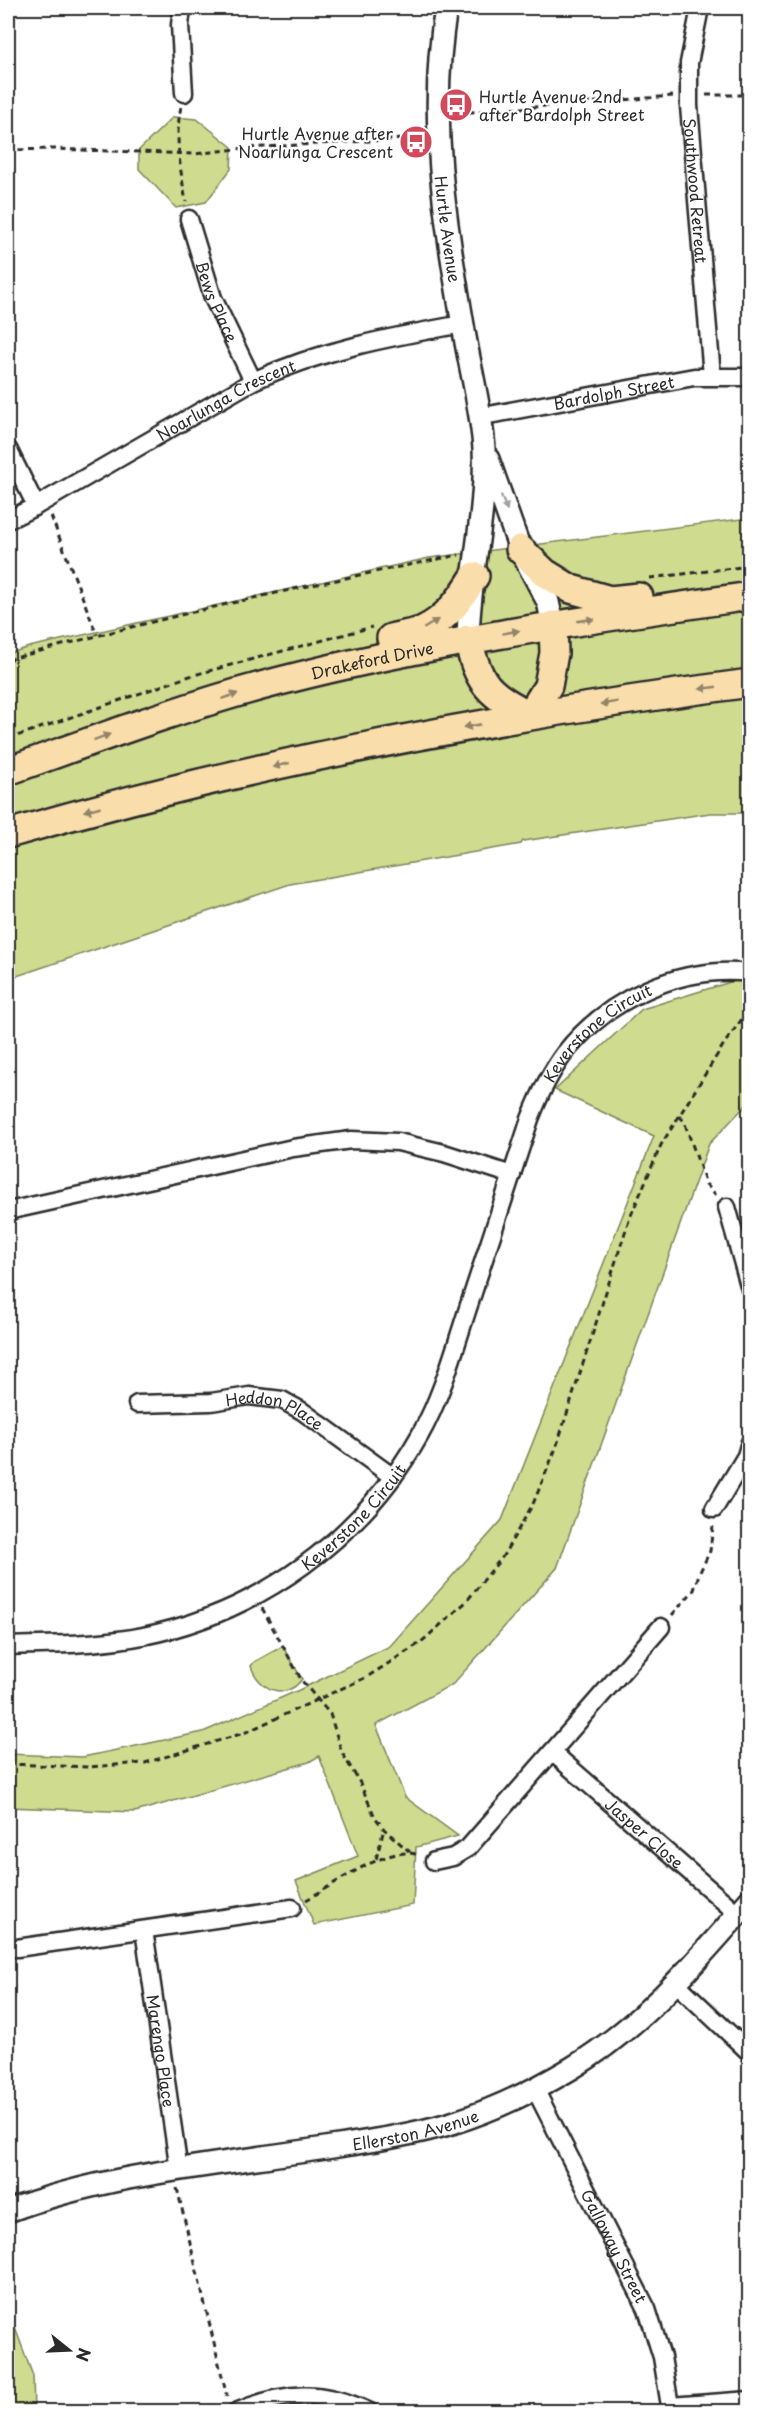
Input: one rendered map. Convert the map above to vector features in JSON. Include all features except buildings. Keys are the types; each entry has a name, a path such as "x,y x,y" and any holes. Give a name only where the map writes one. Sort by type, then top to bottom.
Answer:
{"highway":[{"path":"520,549 545,573 572,589 610,600 714,588 750,596"},
{"path":"279,681 324,656 423,630 442,617 460,600 472,564"},
{"name":"Drakeford Drive","path":"8,771 113,733 279,681 468,639 750,596"},
{"path":"530,715 548,687 554,653 553,625"},
{"path":"468,639 477,672 485,684 501,699 530,715"},
{"path":"8,834 113,803 308,758 530,715 750,683"}],"street":[{"path":"182,8 180,25 184,93"},
{"name":"Hurtle Avenue","path":"446,8 427,131 441,188 484,448 520,549 548,602 553,625"},
{"name":"Southwood Retreat","path":"700,8 690,52 689,95 712,376"},
{"name":"Bews Place","path":"189,219 213,298 253,381"},
{"name":"Noarlunga Crescent","path":"8,520 40,504 253,381 279,369 333,350 463,324"},
{"name":"Bardolph Street","path":"478,417 694,377 750,377"},
{"name":"Hurtle Avenue","path":"468,639 472,564 483,479 484,448"},
{"path":"8,449 40,504"},
{"name":"Keverstone Circuit","path":"8,1646 87,1642 142,1636 196,1622 271,1588 317,1556 358,1519 393,1477 420,1434 441,1389 543,1086 574,1043 603,1015 634,996 676,979 716,972 750,973"},
{"path":"8,1211 293,1148 351,1140 398,1142 444,1153 512,1174"},
{"path":"727,1207 750,1289"},
{"name":"Heddon Place","path":"137,1404 211,1402 249,1396 282,1400 302,1411 393,1477"},
{"path":"714,1509 746,1456 750,1442"},
{"path":"434,1861 453,1857 468,1848 661,1627"},
{"name":"Jasper Close","path":"552,1752 744,1907"},
{"name":"Ellerston Avenue","path":"8,2211 47,2196 100,2183 397,2138 454,2123 535,2089 610,2042 676,1983 744,1907"},
{"path":"8,1948 292,1908"},
{"name":"Marengo Place","path":"144,1930 176,2171"},
{"path":"676,1983 750,2053"},
{"name":"Galloway Street","path":"535,2089 647,2309 662,2356 671,2409"},
{"path":"232,2406 297,2395 315,2395 349,2402 370,2412"},
{"path":"671,2409 750,2400"}],"path":[{"path":"184,93 179,116 180,154 189,219"},
{"path":"8,150 52,149 180,154 427,131 454,114 689,95 750,95"},
{"path":"422,148 427,131"},
{"path":"40,504 96,635"},
{"path":"8,660 96,635 322,582 472,564"},
{"path":"644,579 750,566"},
{"path":"8,739 190,676 378,625"},
{"path":"8,1764 88,1767 145,1763 244,1733 367,1677 420,1643 466,1602 517,1535 533,1504 556,1448 639,1193 661,1145 750,1008"},
{"path":"679,1116 684,1121 706,1184 727,1207"},
{"path":"661,1627 694,1590 710,1551 714,1509"},
{"path":"256,1595 302,1681 330,1714 342,1753 360,1783 375,1817 384,1829 410,1852 434,1861"},
{"path":"376,1860 384,1829"},
{"path":"292,1908 376,1860 410,1852"},
{"path":"176,2171 232,2406"}],"green space":[{"path":"173,117 197,119 232,147 231,169 206,202 176,208 139,169 139,150"},
{"path":"749,518 749,813 710,813 523,841 521,844 290,884 8,979 8,654 29,647 429,558"},
{"path":"740,979 749,983 749,1102 709,1144 557,1568 453,1684 376,1725 405,1797 458,1836 416,1847 413,1905 314,1925 296,1881 358,1856 319,1756 309,1762 135,1812 8,1807 8,1754 83,1757 203,1732 299,1690 390,1646 502,1520 654,1136 555,1090 642,1009"},
{"path":"281,1647 302,1679 296,1686 281,1691 273,1690 260,1681 251,1666"},
{"path":"8,2309 33,2376 34,2411 8,2411"}],"place":[{"name":"Hurtle Avenue 2nd after Bardolph Street","path":"456,105"},
{"name":"Hurtle Avenue after Noarlunga Crescent","path":"416,142"}]}
